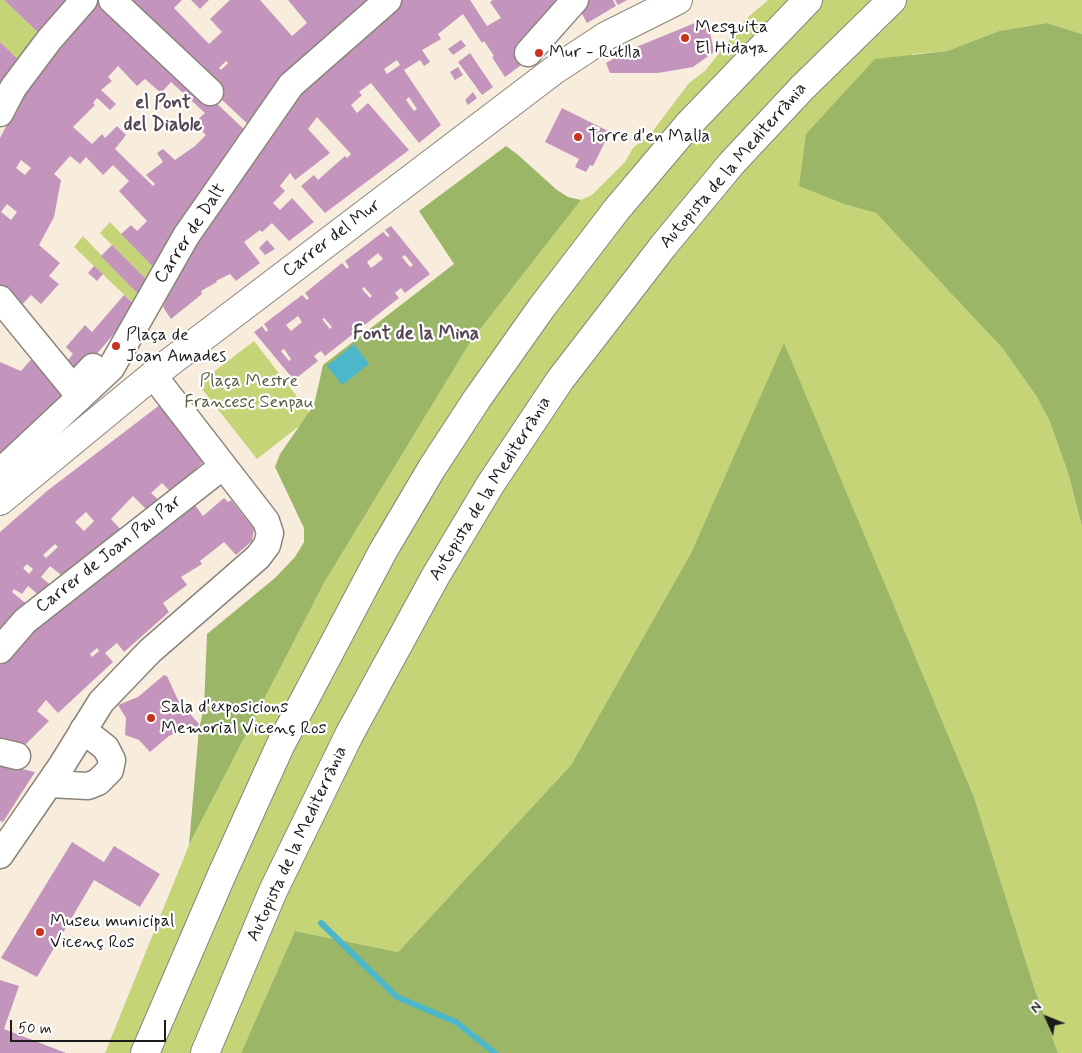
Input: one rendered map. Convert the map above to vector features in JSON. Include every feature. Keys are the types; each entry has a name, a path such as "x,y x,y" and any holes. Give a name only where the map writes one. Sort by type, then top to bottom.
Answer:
{"main road":[{"name":"Carrer del Mur","path":"0,501 153,375 553,71 613,32 678,0"},
{"path":"145,1053 280,746 383,551 477,399 542,307 617,209 688,124 808,0"},
{"name":"Autopista de la Mediterrània","path":"205,1053 273,891 350,735 435,577 490,485 560,380 664,245 731,164 795,95 892,0"}],"street":[{"path":"0,113 19,82 84,0"},
{"path":"112,0 210,92"},
{"name":"Carrer de Dalt","path":"0,472 111,368 186,236 291,85 388,0"},
{"path":"528,53 576,0"},
{"path":"0,299 73,388 143,310"},
{"path":"0,855 49,784 101,702 150,651 258,557 267,545 270,533 266,521 153,375"},
{"name":"Carrer de Joan Pau Par","path":"0,650 25,621 223,466"},
{"path":"49,784 88,786 98,782 110,770 112,760 106,748 84,730"}],"green space":[{"path":"0,0 4,0 43,37 23,64 0,42"},
{"path":"768,0 1082,0 1082,34 1047,23 999,31 947,51 912,54 847,205 876,213 1003,349 1037,397 1050,422 1069,476 1082,527 1082,1053 1058,1053 1036,993 974,797 784,344 691,553 571,765 398,952 295,931 241,1053 105,1053 189,845 324,583 471,341 581,200 592,195 625,162 633,148 652,132 689,83 705,71 746,19"},
{"path":"1047,23 1082,34 1082,527 1069,476 1050,422 1037,397 1003,349 876,213 847,205 799,186 806,134 875,59 947,51 999,31"},
{"path":"506,146 557,190 568,197 581,200 471,341 324,583 189,845 199,729 204,707 207,634 275,578 295,557 304,542 304,528 275,467 280,454 314,405 323,365 454,264 419,211"},
{"path":"110,222 158,272 150,283 100,233"},
{"path":"83,236 140,296 135,305 74,247"},
{"name":"Plaça Mestre Francesc Senpau","path":"254,341 312,416 257,459 198,384"},
{"path":"784,343 974,797 1036,993 1058,1053 241,1053 295,931 398,952 571,765 691,553"}],"water":[{"path":"354,344 369,364 342,385 327,366"}],"building":[{"path":"4,0 75,0 43,37"},
{"path":"97,0 107,0 248,133 158,272 121,234 131,225 137,231 147,221 119,191 129,181 113,165 103,175 86,157 80,164 70,156 54,174 61,180 54,217 39,245 60,263 49,276 59,284 41,304 31,295 18,309 0,289 0,138 28,84","holes":["118,66 137,86 145,79 161,93 171,82 205,113 194,123 206,135 195,146 175,160 163,149 157,153 163,162 146,175 155,184 153,186 115,149 126,135 117,126 105,138 102,134 92,144 73,127 95,105 93,103 97,98 110,110 116,104 101,90 112,81 108,77","21,160 31,168 25,175 16,168","7,204 17,212 11,220 1,212"]},
{"path":"116,0 182,0 174,8 209,44 222,32 210,19 230,0 260,0 292,36 307,23 288,0 378,0 252,128","holes":["226,61 228,63 221,70 219,68"]},
{"path":"191,0 209,0 200,9"},
{"path":"402,0 470,0 487,26 501,18 490,2 493,0 558,0 528,60 505,77 484,41 482,43 463,14 438,34 441,39 422,50 430,62 424,66 420,60 404,70 441,125 419,143 371,83 359,92 362,95 351,105 357,113 368,103 409,150 325,213 301,186 314,175 318,180 345,156 347,158 351,154 317,117 308,129 330,153 295,180 290,173 280,186 285,191 273,203 280,210 292,198 314,222 289,241 272,223 262,232 260,230 244,242 260,263 236,281 230,274 216,281 201,291 202,294 171,319 163,307 182,261 287,106","holes":["397,60 400,65 387,74 384,69","409,97 417,109 414,111 406,100"]},
{"path":"581,0 613,0 616,6 587,23 577,5"},
{"path":"615,0 627,0 618,5"},
{"name":"Mesquita El Hidaya","path":"707,18 714,52 693,67 658,73 610,73 606,63 629,50"},
{"path":"461,40 466,46 453,55 448,49"},
{"path":"0,42 23,64 0,96"},
{"path":"470,53 493,87 482,95 458,62"},
{"path":"458,67 463,75 455,80 450,72"},
{"path":"473,92 477,98 468,105 465,100"},
{"name":"Torre d'en Malla","path":"562,108 610,132 593,166 590,165 586,172 575,167 579,159 545,142"},
{"path":"391,226 430,274 405,293 401,288 395,293 399,298 325,356 321,351 314,356 318,361 294,380 254,332 262,326 266,332 268,330 264,324 302,295 307,300 309,298 305,293 342,263 347,269 349,267 345,261 383,232 388,237 390,236 385,230","holes":["378,253 383,259 371,268 367,262","405,255 413,265 410,267 402,257","364,287 372,296 370,298 362,289","298,316 302,322 291,331 286,325","324,318 332,327 330,329 322,319","284,349 291,359 289,361 281,351"]},
{"path":"267,240 275,249 265,255 259,248"},
{"path":"112,245 150,283 141,297 101,256"},
{"path":"94,266 103,274 97,281 88,273"},
{"path":"124,295 135,305 125,321 76,378 64,365 73,354 66,347 85,325 92,332"},
{"path":"35,355 65,391 27,438 0,458 0,362 21,371"},
{"path":"161,404 205,460 172,493 162,483 151,493 162,503 150,513 133,496 111,519 124,533 66,579 50,566 41,577 54,588 41,597 28,586 22,594 14,589 12,592 29,606 0,636 0,532 47,491","holes":["86,512 94,521 84,531 75,522","55,544 58,547 46,558 43,555","27,564 33,569 29,574 23,568"]},
{"path":"224,498 228,502 231,500 254,529 252,541 236,555 224,542 200,561 202,564 181,577 187,585 163,603 169,612 124,652 117,643 105,653 113,662 58,713 46,700 37,711 49,721 19,751 0,746 0,665 28,632 192,501 203,516","holes":["97,648 99,651 92,657 90,654"]},
{"path":"164,675 167,676 178,700 199,724 197,727 182,730 169,736 150,752 139,740 125,735 126,718 118,705 138,697"},
{"path":"0,764 35,772 3,822 0,821"},
{"name":"Museu municipal Vicenç Ros","path":"72,842 104,862 114,846 160,874 140,907 94,880 37,977 1,958"},
{"name":"Museu municipal Vicenç Ros","path":"0,980 19,986 4,1029 66,1053 0,1053"}],"waterway":[{"path":"321,923 397,997 456,1022 495,1053"}],"place":[{"name":"Mesquita El Hidaya","path":"685,38"},
{"name":"Mur - Rutlla","path":"539,53"},
{"name":"Torre d'en Malla","path":"578,137"},
{"name":"Plaça de Joan Amades","path":"116,346"},
{"name":"Sala d'exposicions Memorial Vicenç Ros","path":"151,718"},
{"name":"Museu municipal Vicenç Ros","path":"40,932"}],"district":[{"name":"el Pont del Diable","path":"163,115"},
{"name":"Font de la Mina","path":"416,335"}]}
